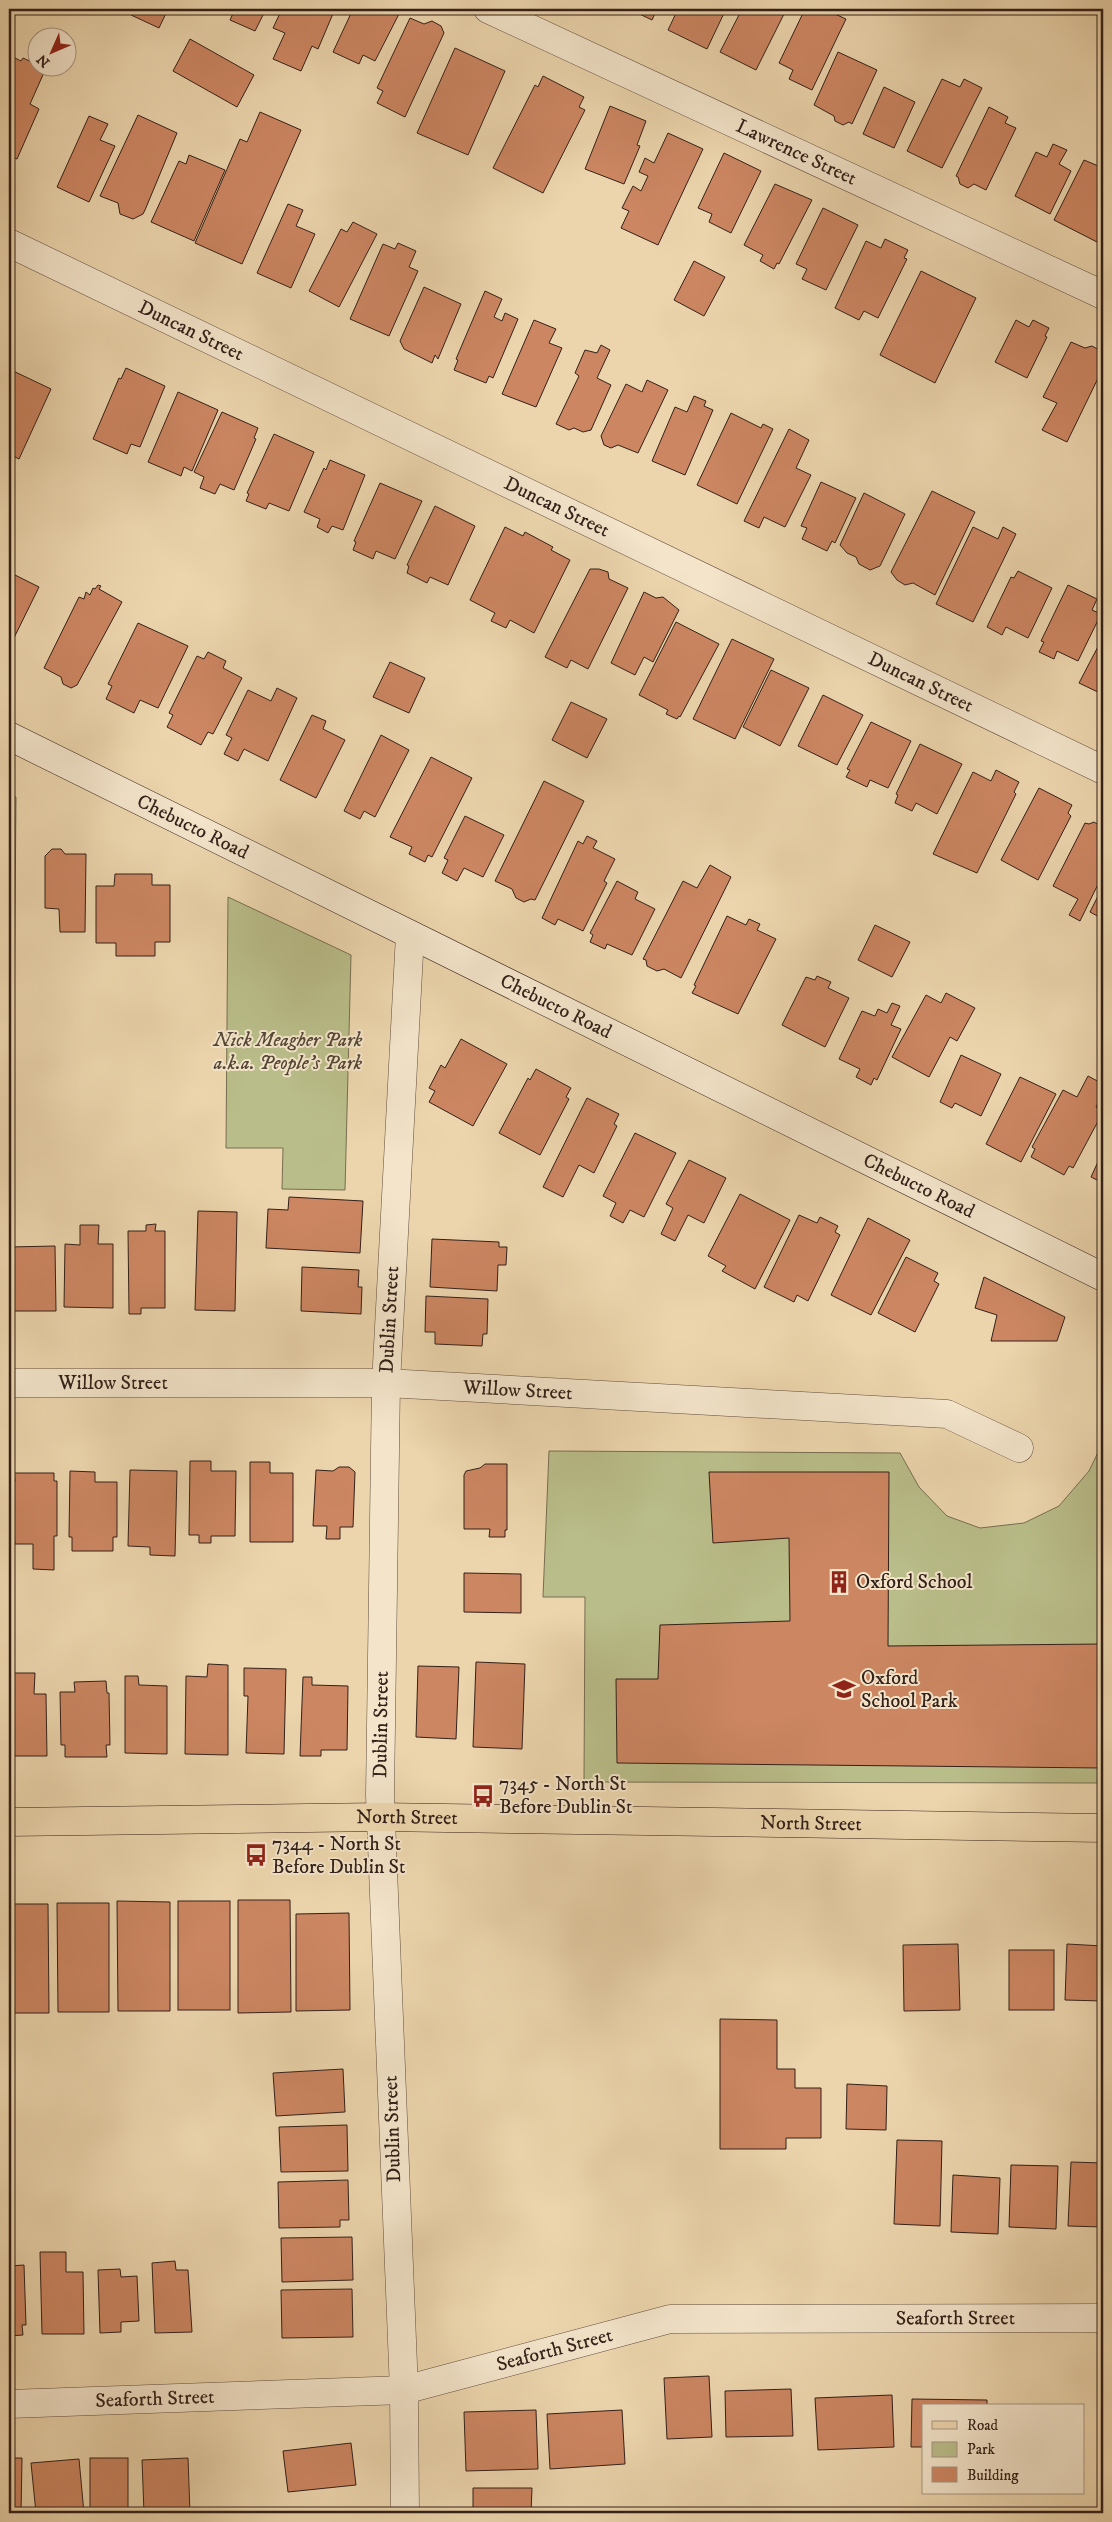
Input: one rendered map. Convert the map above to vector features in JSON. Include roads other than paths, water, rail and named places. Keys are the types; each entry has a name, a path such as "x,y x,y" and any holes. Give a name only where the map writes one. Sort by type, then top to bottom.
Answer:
{"main road":[{"name":"North Street","path":"9,1822 380,1817 1103,1828"}],"street":[{"name":"Lawrence Street","path":"488,9 1103,295"},
{"name":"Duncan Street","path":"9,244 1103,770"},
{"name":"Chebucto Road","path":"9,736 1103,1277"},
{"name":"Dublin Street","path":"405,2513 404,2390 380,1817 386,1383 410,935"},
{"name":"Willow Street","path":"9,1382 386,1383 947,1414 1019,1448"},
{"name":"Seaforth Street","path":"9,2404 404,2390 670,2319 1103,2318"}],"place":[{"name":"Oxford School","path":"839,1582"},
{"name":"Oxford School Park","path":"844,1689"},
{"name":"7345 - North St Before Dublin St","path":"483,1796"},
{"name":"7344 - North St Before Dublin St","path":"256,1855"}],"park label":[{"name":"Nick Meagher Park a.k.a. People's Park","path":"288,1052"}]}
